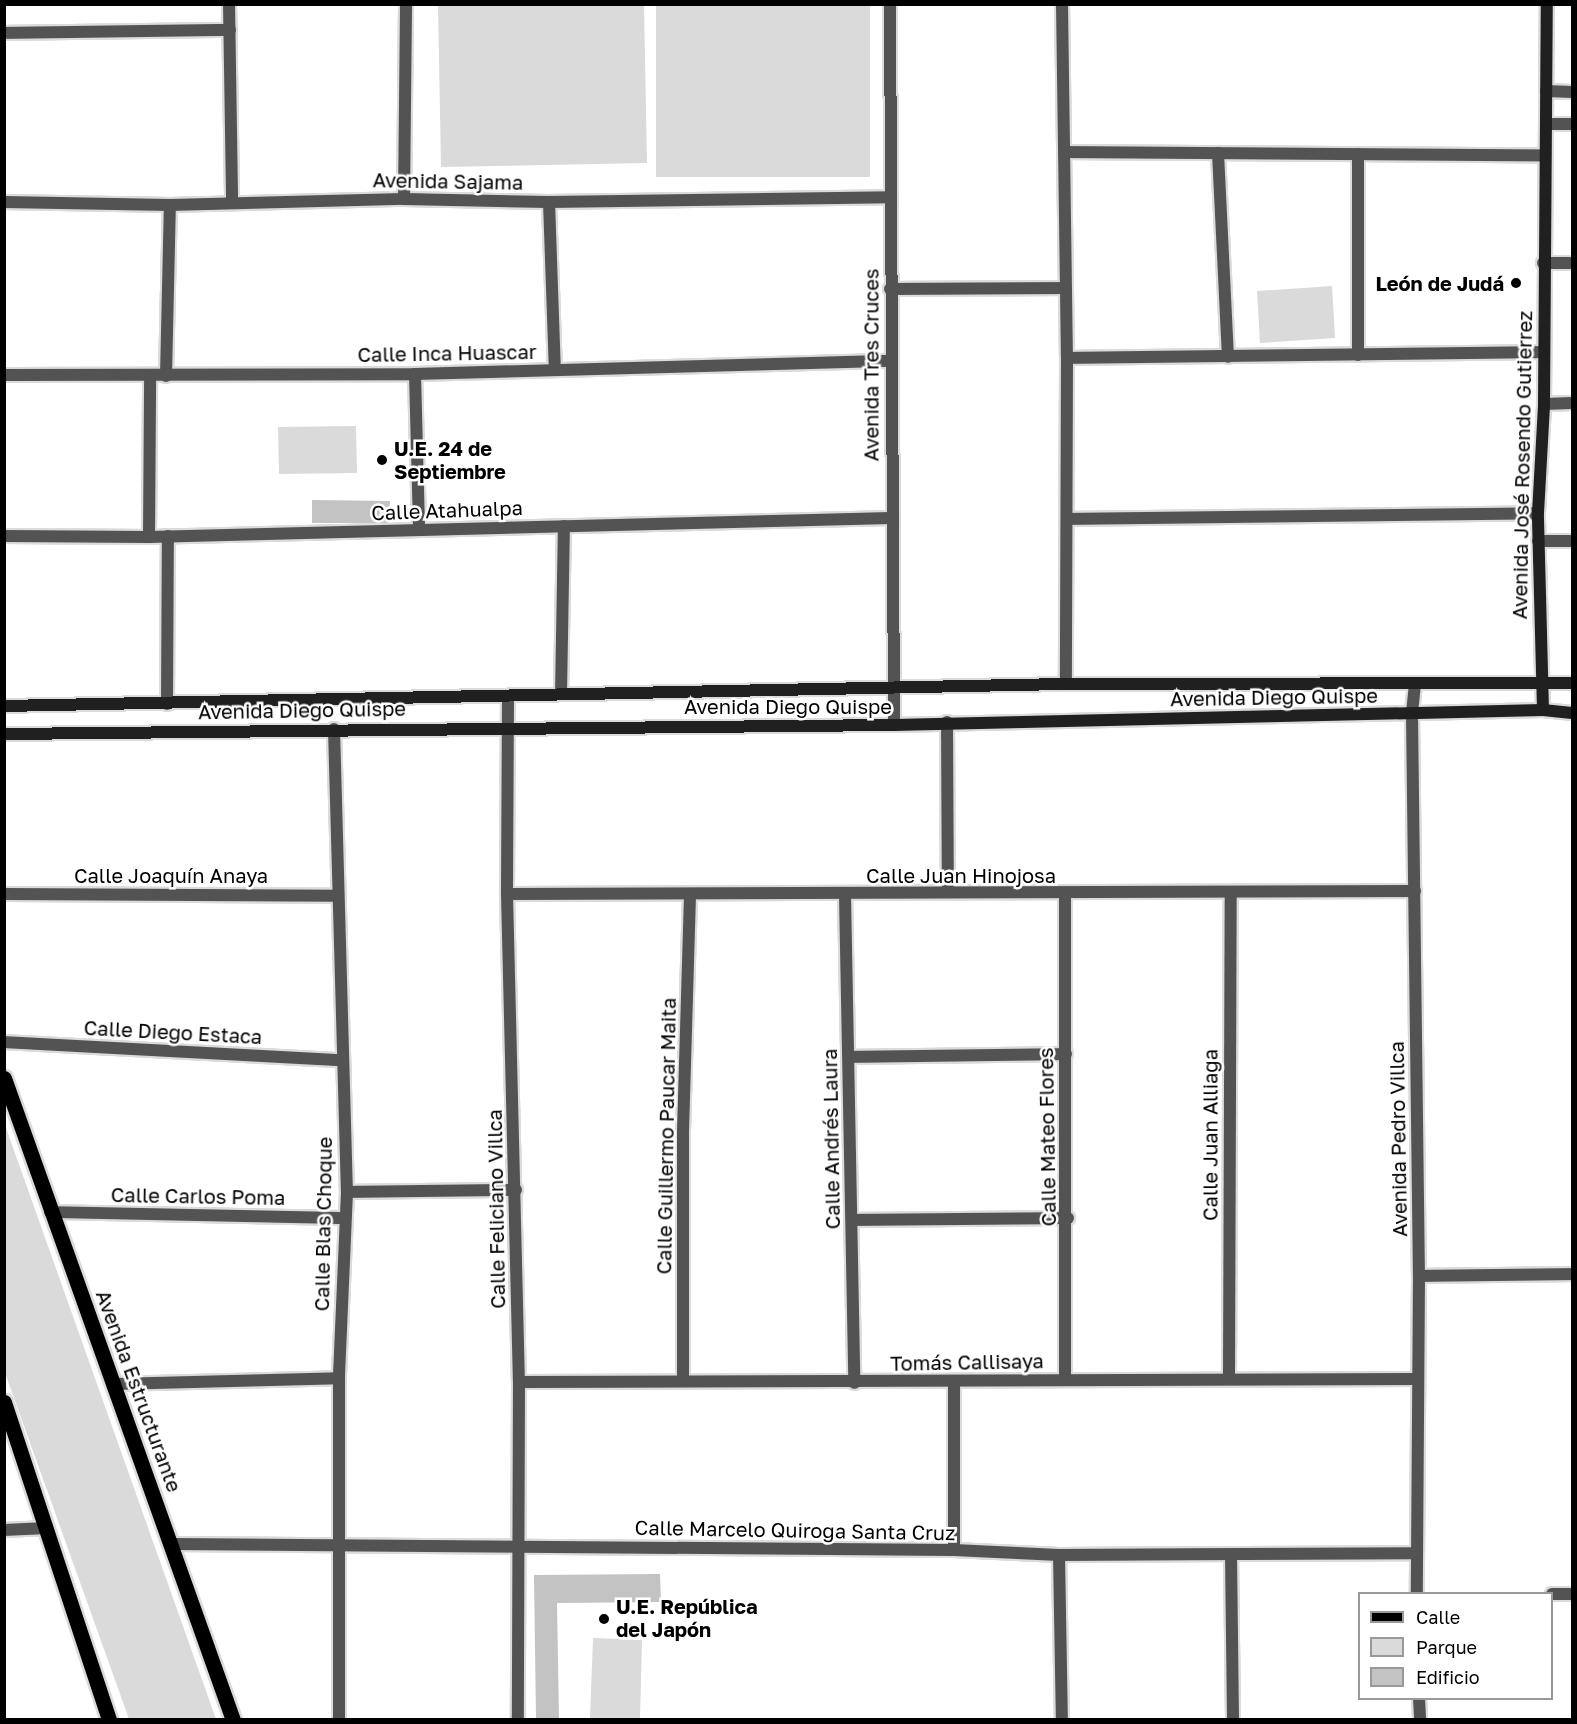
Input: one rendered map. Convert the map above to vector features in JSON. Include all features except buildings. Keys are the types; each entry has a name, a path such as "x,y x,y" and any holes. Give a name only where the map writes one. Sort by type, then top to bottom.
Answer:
{"main road":[{"name":"Avenida Estructurante","path":"4,1078 50,1212 116,1384 233,1719"},
{"path":"5,1402 109,1719"}],"street":[{"path":"229,4 232,203"},
{"path":"404,198 406,4"},
{"name":"Avenida Tres Cruces","path":"890,4 891,518 894,725"},
{"path":"1062,4 1066,152 1066,684"},
{"name":"Avenida José Rosendo Gutierrez","path":"1543,710 1538,513 1544,404 1543,263 1545,154 1548,124 1546,91 1548,4"},
{"path":"4,33 230,30"},
{"path":"1546,91 1572,92"},
{"path":"1548,124 1572,124"},
{"path":"1066,152 1545,154"},
{"path":"1218,153 1228,357"},
{"path":"1358,355 1359,154"},
{"name":"Avenida Sajama","path":"4,202 170,205 404,198 549,202 891,197"},
{"path":"549,202 555,370"},
{"path":"166,376 170,205"},
{"path":"1543,263 1572,263"},
{"path":"890,290 1065,288"},
{"path":"1067,357 1544,352"},
{"name":"Calle Inca Huascar","path":"4,375 415,374 891,361"},
{"path":"415,374 419,530"},
{"path":"149,537 150,376"},
{"path":"1544,404 1572,403"},
{"path":"1067,519 1538,513"},
{"name":"Calle Atahualpa","path":"4,537 149,537 891,518"},
{"path":"561,694 564,526"},
{"path":"167,704 168,536"},
{"path":"1538,541 1572,541"},
{"name":"Avenida Diego Quispe","path":"4,706 1066,684 1572,683"},
{"name":"Avenida Pedro Villca","path":"1415,684 1412,715 1419,1276 1417,1592"},
{"name":"Calle Feliciano Villca","path":"508,697 507,894 519,1382 518,1719"},
{"name":"Avenida Diego Quispe","path":"4,734 507,727 894,725 947,722 1412,715 1543,710 1572,713"},
{"path":"947,722 948,891"},
{"name":"Calle Blas Choque","path":"334,729 340,1060 347,1192 339,1378 337,1546 339,1719"},
{"name":"Calle Juan Hinojosa","path":"507,894 845,895 948,891 1065,895 1414,891"},
{"name":"Calle Joaquín Anaya","path":"4,894 337,896"},
{"name":"Calle Guillermo Paucar Maita","path":"683,1379 683,1131 690,894"},
{"name":"Calle Juan Alliaga","path":"1229,1377 1231,894"},
{"name":"Calle Andrés Laura","path":"845,895 854,1383"},
{"name":"Calle Mateo Flores","path":"1065,895 1068,1218 1065,1379"},
{"name":"Calle Diego Estaca","path":"4,1042 340,1060"},
{"path":"849,1057 1066,1054"},
{"path":"347,1192 516,1190"},
{"name":"Calle Carlos Poma","path":"50,1212 345,1218"},
{"path":"852,1221 1068,1218"},
{"path":"1419,1276 1572,1274"},
{"name":"Tomás Callisaya","path":"519,1382 683,1379 854,1383 1229,1377 1417,1379"},
{"path":"116,1384 339,1378"},
{"path":"954,1382 954,1550"},
{"path":"4,1530 47,1528"},
{"name":"Calle Marcelo Quiroga Santa Cruz","path":"173,1544 954,1550 1059,1555 1416,1553"},
{"path":"1059,1555 1062,1719"},
{"path":"1231,1555 1233,1719"},
{"path":"1553,1594 1572,1594"},
{"path":"1419,1700 1420,1719"}],"green space":[{"path":"438,5 644,5 647,163 441,167"},
{"path":"656,5 870,5 870,177 656,177"},
{"path":"1332,286 1335,338 1260,343 1257,291"},
{"path":"356,426 357,473 279,474 278,427"},
{"path":"4,1125 216,1719 129,1719 5,1373"},
{"path":"593,1638 642,1640 640,1719 590,1719"}],"place":[{"name":"León de Judá","path":"1516,283"},
{"name":"U.E. 24 de Septiembre","path":"382,460"},
{"name":"U.E. República del Japón","path":"604,1619"}]}
